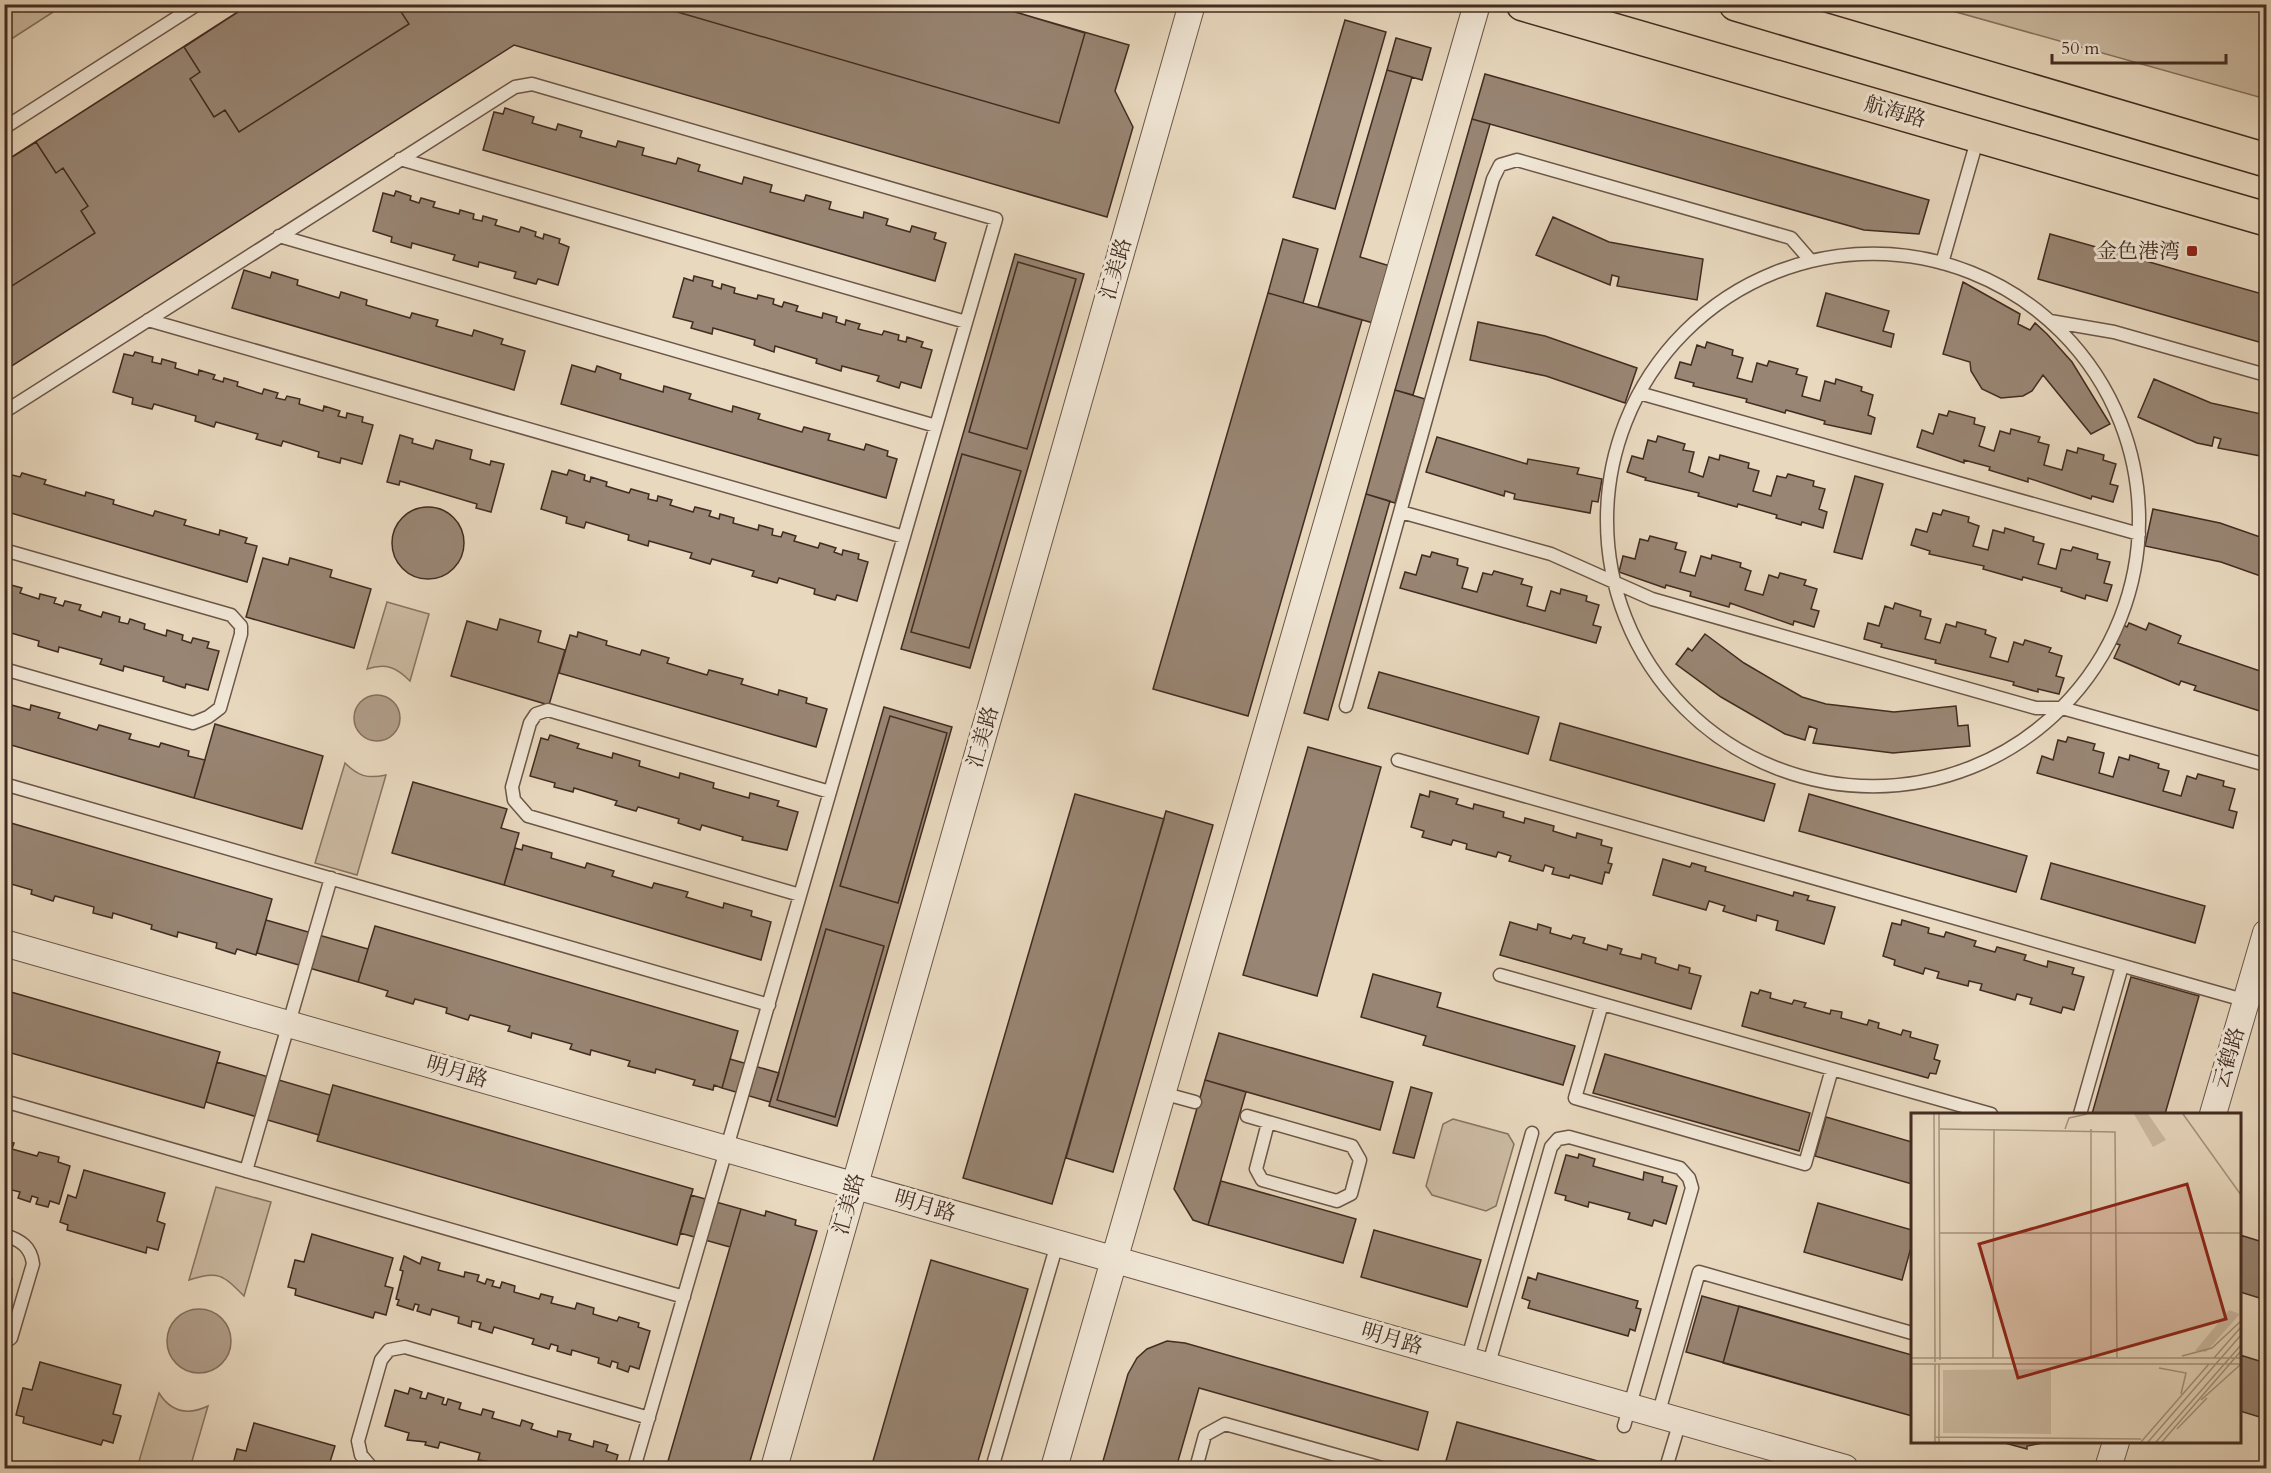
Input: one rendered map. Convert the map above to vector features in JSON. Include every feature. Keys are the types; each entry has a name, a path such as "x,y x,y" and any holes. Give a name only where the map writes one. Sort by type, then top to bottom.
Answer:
{"main road":[{"name":"航海路","path":"1523,4 2266,219"},
{"path":"1736,4 2266,160"}],"street":[{"name":"汇美路","path":"774,1468 1192,4"},
{"path":"1054,1468 1477,4"},
{"name":"云鹤路","path":"2213,1113 2266,933"},
{"name":"明月路","path":"4,943 1478,1364 1627,1417 1669,1418 1845,1468"},
{"path":"2108,1468 2116,1443"}],"lane":[{"path":"4,128 198,4"},
{"path":"4,412 515,87 532,84 996,219 634,1468"},
{"path":"1942,263 1978,136"},
{"path":"400,159 966,322"},
{"path":"1346,706 1493,179 1500,165 1507,161 1517,160 1791,238 1811,261"},
{"path":"279,236 936,426"},
{"path":"1874,254 1906,256 1942,263 1998,285 2050,321 2092,368 2122,424 2138,486 2139,534 2133,581 2112,641 2095,668 2062,708 2029,736 1975,766 1946,776 1886,786 1855,785 1794,773 1766,763 1730,743 1712,732 1675,697 1650,664 1635,638 1614,582 1607,526 1610,479 1618,442 1639,393 1676,341 1724,299 1771,274 1811,261 1874,254"},
{"path":"148,320 904,537"},
{"path":"2050,321 2114,332 2266,375"},
{"path":"1639,393 2139,534"},
{"path":"1401,512 1551,554 1652,599 2036,708 2062,708 2266,765"},
{"path":"4,550 231,615 241,626 241,634 220,708 208,717 192,723 4,669"},
{"path":"800,895 528,816 514,800 513,788 530,723 536,714 548,710 830,792"},
{"path":"1398,760 2247,1001"},
{"path":"4,784 769,1005"},
{"path":"246,1171 331,878"},
{"path":"2080,1113 2122,966"},
{"path":"1500,975 1987,1113"},
{"path":"1602,1004 1575,1098 1805,1164 1832,1069"},
{"path":"1162,1093 1196,1102"},
{"path":"4,1101 684,1297"},
{"path":"1247,1116 1352,1146 1360,1160 1351,1194 1337,1202 1262,1180 1256,1168 1268,1123"},
{"path":"1478,1364 1532,1133"},
{"path":"1478,1364 1551,1147 1558,1139 1569,1137 1680,1168 1689,1179 1692,1188 1627,1417"},
{"path":"4,1235 18,1239 31,1253 33,1264 11,1338 4,1343"},
{"path":"992,1468 1057,1244"},
{"path":"1666,1468 1669,1418 1699,1272 1911,1333"},
{"path":"372,1468 361,1455 358,1441 381,1360 389,1350 405,1347 649,1418"},
{"path":"1196,1468 1205,1435 1225,1424 1382,1468"}],"shaded area":[{"path":"5,4 64,4 64,5 5,43"},
{"path":"1931,5 2266,5 2266,99"},
{"path":"387,602 429,614 410,681 400,672 385,666 367,669"},
{"path":"377,695 393,702 400,718 393,734 377,741 361,734 354,718 361,702"},
{"path":"345,763 363,775 373,777 386,775 357,875 315,863"},
{"path":"1453,1119 1508,1134 1514,1144 1496,1206 1486,1211 1432,1195 1426,1186 1443,1124"},
{"path":"216,1187 271,1202 244,1296 231,1283 219,1276 207,1275 189,1280"},
{"path":"193,1309 205,1309 222,1318 229,1329 231,1341 229,1353 222,1364 205,1373 193,1373 181,1368 172,1359 167,1347 167,1335 172,1323 181,1314"},
{"path":"159,1393 169,1404 180,1410 193,1411 208,1406 190,1468 137,1468"}],"building":[{"path":"250,4 1018,4 1015,12 1129,45 1115,91 1133,127 1107,217 514,45 4,371 4,162"},
{"path":"250,4 396,4 409,24 239,132 225,110 214,117 190,79 200,72 184,47"},
{"path":"650,4 989,4 1085,33 1059,123"},
{"path":"1345,20 1386,32 1335,209 1293,197"},
{"path":"1396,38 1431,48 1422,80 1387,70"},
{"path":"1387,70 1412,77 1360,257 1390,266 1373,323 1318,307"},
{"path":"1485,74 1929,200 1919,234 1864,230 1472,119"},
{"path":"505,108 534,117 532,123 556,130 558,124 582,131 580,137 616,147 618,141 644,148 642,155 676,164 678,158 700,165 698,171 742,184 744,177 772,185 770,192 804,201 806,195 831,202 829,209 863,218 864,212 888,219 886,225 910,232 912,226 936,233 934,239 946,243 935,281 483,150 494,112 503,114"},
{"path":"1472,119 1490,124 1413,395 1395,390"},
{"path":"36,142 56,173 63,168 88,206 81,211 95,233 4,291 4,162"},
{"path":"396,191 411,196 410,200 419,203 421,198 435,202 433,207 459,214 460,210 474,214 473,219 482,221 483,216 497,220 495,225 519,232 521,227 536,232 535,236 543,239 544,234 560,239 559,243 569,247 558,285 538,279 536,284 514,278 516,272 479,262 478,267 453,260 455,255 412,243 411,248 391,242 392,237 373,231 383,193 394,196"},
{"path":"1553,217 1609,242 1703,259 1697,300 1617,286 1619,277 1612,275 1610,285 1536,255"},
{"path":"2050,234 2266,295 2266,344 2038,279"},
{"path":"1283,239 1318,249 1303,303 1268,293"},
{"path":"1015,254 1084,274 970,668 901,649"},
{"path":"1018,262 1076,279 1027,449 969,432"},
{"path":"244,270 270,278 272,272 298,280 297,285 339,298 341,292 367,300 366,305 410,318 412,313 438,320 436,326 472,336 474,330 503,339 501,344 525,351 514,390 232,308"},
{"path":"694,276 713,281 712,286 721,289 722,284 735,288 734,293 757,299 758,295 774,299 773,304 782,307 784,302 798,306 796,311 822,318 823,313 837,317 836,322 845,325 846,320 860,324 858,329 882,335 884,331 899,335 898,340 906,342 907,337 923,342 921,347 932,350 921,388 901,382 899,388 877,381 879,376 842,366 841,371 816,363 817,359 775,346 774,352 754,345 755,340 713,328 712,334 691,328 693,322 673,317 684,278 693,281"},
{"path":"1963,282 2020,314 2018,324 2030,330 2035,323 2047,334 2072,362 2110,424 2091,434 2043,375 2032,391 2023,396 2001,398 1982,389 1971,371 1970,362 1943,354"},
{"path":"1268,293 1362,320 1248,716 1153,689"},
{"path":"1826,293 1889,311 1883,331 1894,334 1891,347 1817,326"},
{"path":"1478,322 1545,336 1637,368 1625,403 1546,376 1470,360"},
{"path":"1707,342 1733,350 1732,355 1743,358 1737,378 1752,382 1757,363 1767,366 1769,361 1798,369 1796,374 1807,377 1802,396 1820,401 1825,381 1835,384 1836,379 1862,387 1861,391 1873,395 1868,415 1875,418 1871,434 1824,424 1825,421 1786,410 1785,413 1746,402 1747,399 1693,386 1694,383 1675,378 1680,362 1691,365 1697,345 1705,348"},
{"path":"135,352 153,357 152,362 161,364 162,359 176,363 175,368 198,375 199,370 215,375 213,379 223,382 224,378 238,382 237,386 262,394 264,389 278,393 276,398 285,400 287,396 300,399 299,404 323,411 324,406 340,411 338,416 346,418 347,413 363,417 362,422 373,425 362,464 341,458 340,463 318,457 319,452 283,441 281,446 256,439 258,434 216,422 214,427 195,421 196,416 154,404 152,409 132,404 133,398 113,392 124,354 133,356"},
{"path":"572,365 595,372 597,366 621,374 620,379 663,392 664,386 691,394 689,399 732,412 733,406 760,414 758,419 802,432 804,427 830,434 828,440 864,450 866,444 888,451 887,456 897,459 886,498 561,404"},
{"path":"2154,379 2211,403 2266,415 2266,457 2218,448 2221,439 2214,437 2212,446 2197,443 2138,417"},
{"path":"1395,390 1425,399 1395,503 1366,494"},
{"path":"1949,411 1975,418 1974,424 1985,427 1979,446 1994,451 2000,431 2010,434 2011,429 2040,437 2038,442 2049,445 2044,465 2062,470 2067,450 2077,453 2078,448 2104,455 2103,460 2116,464 2110,484 2118,486 2113,502 2092,496 2091,499 2028,478 2028,482 1989,470 1990,467 1964,460 1964,463 1917,447 1922,430 1933,434 1939,414 1947,416"},
{"path":"400,435 413,439 412,443 433,449 436,440 472,450 470,459 490,465 491,461 504,464 491,512 476,508 477,504 400,481 399,485 387,482"},
{"path":"1658,436 1685,444 1683,450 1694,452 1689,472 1703,477 1709,457 1719,460 1720,455 1749,463 1748,468 1759,471 1753,491 1771,496 1777,476 1786,478 1788,474 1814,481 1813,486 1825,489 1819,509 1827,512 1823,528 1802,522 1801,525 1776,518 1777,515 1738,504 1737,507 1698,496 1699,493 1645,480 1646,478 1627,472 1632,456 1643,459 1648,440 1656,442"},
{"path":"1437,437 1527,464 1528,459 1579,468 1577,474 1602,479 1598,502 1592,501 1590,513 1514,499 1515,494 1505,491 1504,496 1426,472"},
{"path":"962,454 1021,471 969,648 911,632"},
{"path":"569,470 585,475 584,480 590,482 591,477 607,482 606,486 629,493 631,489 649,494 648,499 657,501 658,496 672,500 670,505 693,512 695,507 711,511 709,516 719,519 720,514 734,518 733,523 758,530 759,525 773,529 772,535 781,537 783,532 796,536 794,541 818,548 820,543 836,548 834,552 842,555 843,550 859,554 858,559 868,562 857,601 837,595 835,600 814,594 815,589 779,578 777,583 752,576 754,571 712,559 710,564 690,558 692,553 649,541 648,546 628,540 629,535 586,522 584,528 566,523 567,517 541,509 552,471 567,475"},
{"path":"4,473 20,477 22,473 46,480 44,484 85,496 86,492 114,500 113,504 153,516 155,511 186,520 184,525 219,535 220,530 247,538 245,543 257,546 247,582 4,511"},
{"path":"1855,476 1883,484 1862,559 1834,552"},
{"path":"1366,494 1390,501 1328,720 1304,713"},
{"path":"428,507 448,513 458,523 464,543 458,563 448,573 428,579 408,573 398,563 392,543 398,523 408,513"},
{"path":"2153,509 2220,523 2266,539 2266,578 2221,562 2145,546"},
{"path":"1943,510 1969,517 1968,522 1979,526 1973,546 1988,550 1993,530 2004,533 2005,528 2034,537 2033,541 2044,544 2038,564 2056,569 2061,549 2071,551 2073,547 2098,554 2097,559 2110,562 2104,583 2112,585 2107,601 2086,595 2085,599 2061,591 2062,588 2023,577 2022,580 1983,569 1984,566 1929,554 1930,551 1911,545 1916,529 1927,532 1933,513 1941,515"},
{"path":"1650,536 1677,543 1675,549 1686,552 1680,572 1695,576 1701,556 1711,559 1712,555 1741,563 1740,567 1751,571 1745,590 1763,595 1769,575 1778,578 1780,573 1806,580 1804,585 1817,589 1811,609 1819,611 1814,627 1794,621 1793,625 1730,603 1729,607 1690,596 1691,592 1666,585 1665,588 1619,572 1623,556 1635,559 1640,539 1648,541"},
{"path":"1432,552 1458,559 1457,565 1468,568 1462,588 1477,592 1483,573 1492,575 1494,571 1523,579 1521,584 1532,587 1527,606 1545,611 1551,591 1560,594 1561,589 1587,596 1586,601 1599,605 1593,625 1601,627 1596,643 1400,588 1405,572 1416,575 1422,555 1430,557"},
{"path":"263,558 288,565 290,558 332,570 330,577 371,589 354,648 246,617"},
{"path":"4,583 22,588 20,593 39,599 40,594 56,598 54,603 63,606 65,601 81,605 79,610 101,617 103,612 120,617 119,622 128,624 130,619 145,624 144,629 166,636 167,630 183,635 182,640 191,643 193,638 209,642 207,648 219,651 208,690 186,684 185,688 163,681 164,677 124,666 123,671 100,664 102,659 59,647 58,652 38,646 39,641 4,631"},
{"path":"1895,603 1921,611 1920,616 1931,619 1925,639 1940,643 1946,624 1956,627 1957,622 1986,630 1985,634 1996,638 1990,657 2008,662 2014,642 2023,645 2025,640 2051,648 2049,652 2062,656 2056,676 2064,678 2059,694 2038,689 2038,692 2013,685 2014,682 1935,663 1936,660 1881,647 1882,644 1864,639 1868,623 1879,626 1885,606 1893,609"},
{"path":"500,619 541,631 538,642 565,650 549,705 451,676 467,621 497,630"},
{"path":"2129,623 2146,630 2149,623 2181,636 2178,643 2266,673 2266,713 2194,690 2196,686 2181,681 2179,685 2114,658 2120,645 2114,643 2122,624 2127,627"},
{"path":"578,632 607,641 606,645 640,655 642,650 669,658 667,663 707,675 709,670 743,679 741,684 778,695 779,690 807,698 806,703 827,709 816,747 559,673 570,635 577,637"},
{"path":"1705,634 1744,663 1802,697 1826,704 1894,712 1956,706 1958,726 1968,725 1970,746 1893,753 1813,743 1817,729 1809,726 1805,740 1785,734 1721,697 1676,664 1688,648 1692,651"},
{"path":"1379,672 1539,717 1528,754 1368,708"},
{"path":"4,703 30,710 31,705 60,713 58,718 97,730 99,725 131,734 129,739 159,747 161,743 189,751 188,756 205,760 194,798 4,743"},
{"path":"884,707 952,727 837,1126 769,1106"},
{"path":"890,716 947,733 898,903 840,886"},
{"path":"1560,723 1775,784 1764,821 1550,760"},
{"path":"215,724 323,756 302,829 194,798"},
{"path":"550,735 579,744 577,748 612,758 613,753 640,761 639,766 679,778 680,773 714,783 713,788 749,798 750,793 779,801 777,806 798,812 787,850 742,840 743,837 702,825 700,830 678,823 679,819 638,807 636,811 615,805 617,801 574,788 573,792 554,787 555,783 530,776 541,738 548,740"},
{"path":"2068,737 2095,744 2093,750 2104,753 2099,773 2113,777 2119,757 2129,760 2130,755 2159,764 2158,768 2169,771 2163,791 2181,796 2187,776 2196,779 2198,774 2224,781 2223,786 2235,789 2229,810 2237,812 2233,828 2037,773 2042,756 2053,760 2058,740 2066,742"},
{"path":"1308,747 1381,767 1317,996 1243,975"},
{"path":"413,782 507,809 501,828 519,833 504,885 392,853"},
{"path":"1430,791 1458,799 1456,804 1473,809 1474,804 1504,812 1503,817 1524,823 1525,818 1554,826 1553,831 1576,838 1577,833 1602,840 1601,845 1612,848 1608,863 1612,864 1609,873 1605,872 1602,884 1570,875 1569,878 1552,874 1554,868 1545,865 1543,871 1509,861 1511,856 1498,852 1496,857 1466,849 1467,844 1453,840 1451,845 1422,837 1424,831 1411,827 1420,794 1429,797"},
{"path":"1075,794 1164,819 1052,1204 963,1178"},
{"path":"1809,794 2027,856 2016,892 1799,831"},
{"path":"1166,811 1213,825 1113,1172 1066,1158"},
{"path":"4,821 272,899 256,955 237,949 235,954 216,948 217,943 178,932 177,937 151,929 152,925 113,913 112,918 93,913 94,907 55,896 53,901 31,894 32,890 4,882"},
{"path":"523,845 552,853 551,858 585,868 587,863 614,871 612,876 652,888 654,883 688,892 686,897 723,908 724,903 752,911 751,916 771,922 761,960 504,885 515,848 522,850"},
{"path":"1663,859 1690,867 1692,863 1706,867 1705,871 1793,896 1794,892 1809,896 1807,900 1835,907 1824,944 1776,930 1778,921 1757,915 1756,921 1723,911 1725,906 1709,901 1706,910 1653,895"},
{"path":"2051,863 2205,906 2195,943 2041,899"},
{"path":"266,920 368,949 358,982 257,953"},
{"path":"1902,920 1929,928 1928,933 1944,937 1946,932 1976,941 1974,946 1995,952 1997,947 2026,955 2024,960 2047,967 2048,961 2074,968 2072,974 2084,977 2074,1010 2063,1007 2061,1013 2030,1004 2032,998 2017,994 2015,1000 1980,990 1982,984 1969,981 1968,986 1937,978 1939,972 1925,968 1923,974 1894,965 1895,960 1883,956 1892,923 1901,925"},
{"path":"1510,922 1537,930 1538,924 1551,928 1550,933 1571,939 1573,935 1585,938 1583,943 1607,950 1608,945 1622,949 1620,954 1641,959 1642,954 1656,958 1655,963 1678,970 1679,965 1690,968 1689,973 1701,976 1691,1009 1500,955"},
{"path":"375,926 738,1031 722,1088 714,1085 713,1090 693,1085 695,1080 656,1069 655,1073 628,1066 630,1061 591,1050 590,1055 570,1049 572,1044 532,1033 531,1038 508,1031 510,1026 470,1015 468,1020 446,1013 447,1008 415,999 413,1004 386,996 388,991 358,982"},
{"path":"826,929 884,946 835,1117 777,1100"},
{"path":"1373,974 1441,993 1437,1007 1575,1046 1563,1085 1423,1045 1426,1036 1361,1017"},
{"path":"2131,977 2199,996 2165,1113 2092,1113"},
{"path":"4,990 220,1052 204,1108 4,1051"},
{"path":"1760,990 1771,993 1770,998 1792,1004 1794,1000 1806,1003 1804,1007 1830,1014 1831,1010 1842,1012 1841,1018 1867,1025 1869,1020 1879,1023 1878,1028 1901,1035 1903,1030 1911,1032 1910,1037 1938,1045 1934,1059 1940,1061 1936,1074 1930,1073 1928,1078 1742,1026 1751,992 1758,994"},
{"path":"1219,1033 1393,1082 1380,1130 1205,1080"},
{"path":"1605,1054 1810,1113 1799,1151 1593,1093"},
{"path":"730,1059 779,1073 770,1102 722,1088"},
{"path":"217,1062 330,1095 319,1135 206,1102"},
{"path":"1205,1080 1246,1092 1208,1225 1193,1220 1174,1189"},
{"path":"333,1085 693,1189 677,1245 317,1141"},
{"path":"1411,1087 1432,1093 1414,1158 1393,1153"},
{"path":"1826,1117 1911,1142 1911,1184 1815,1156"},
{"path":"4,1140 14,1143 12,1149 37,1156 39,1152 59,1157 58,1162 70,1166 59,1204 50,1201 48,1207 36,1204 38,1198 32,1196 30,1202 18,1198 20,1192 4,1188"},
{"path":"1579,1154 1595,1159 1593,1166 1643,1180 1644,1172 1663,1177 1662,1182 1677,1186 1666,1224 1654,1220 1652,1226 1628,1219 1630,1213 1589,1202 1588,1207 1565,1200 1566,1196 1555,1193 1566,1155 1578,1158"},
{"path":"84,1170 165,1193 157,1221 165,1224 158,1250 147,1247 146,1253 67,1230 68,1225 60,1222 68,1195 76,1198"},
{"path":"1221,1181 1356,1219 1343,1263 1208,1225"},
{"path":"691,1195 741,1209 730,1247 680,1233"},
{"path":"1818,1203 1911,1230 1911,1248 1902,1280 1804,1252"},
{"path":"741,1209 765,1216 766,1211 796,1220 795,1225 817,1231 748,1468 666,1468"},
{"path":"1374,1230 1481,1260 1467,1307 1361,1277"},
{"path":"312,1234 393,1258 385,1286 393,1288 386,1315 375,1312 373,1318 295,1295 296,1289 288,1287 295,1260 304,1262"},
{"path":"2241,1235 2266,1243 2266,1300 2241,1292"},
{"path":"404,1256 420,1264 422,1257 440,1263 438,1270 464,1277 465,1272 479,1275 477,1281 485,1284 487,1279 494,1281 492,1286 500,1288 502,1282 515,1286 514,1292 539,1299 541,1294 553,1297 551,1303 575,1309 577,1303 594,1308 593,1314 617,1321 619,1317 639,1323 638,1327 650,1331 639,1369 630,1366 628,1372 617,1368 618,1363 612,1361 610,1367 598,1363 599,1358 572,1350 571,1355 557,1351 558,1346 551,1344 549,1349 532,1344 534,1339 494,1327 492,1333 479,1329 481,1323 472,1321 471,1327 458,1323 459,1317 432,1309 430,1315 417,1311 419,1305 415,1304 413,1310 397,1305 399,1300 396,1299 403,1271 400,1270"},
{"path":"931,1260 1028,1289 976,1468 871,1468"},
{"path":"1538,1273 1638,1301 1636,1308 1641,1309 1635,1331 1630,1329 1628,1336 1528,1308 1530,1301 1522,1298 1528,1277 1536,1280"},
{"path":"4,1277 12,1279 4,1305"},
{"path":"1702,1296 1911,1355 1911,1416 1686,1352"},
{"path":"1739,1306 1911,1355 1911,1416 1723,1363"},
{"path":"1167,1341 1185,1343 1428,1412 1418,1450 1199,1388 1176,1468 1101,1468 1128,1374 1137,1358 1147,1349"},
{"path":"2241,1355 2266,1363 2266,1419 2241,1411"},
{"path":"40,1362 121,1385 113,1414 121,1416 113,1443 103,1440 101,1445 23,1423 24,1417 16,1415 23,1388 32,1390"},
{"path":"410,1388 422,1392 420,1398 426,1399 428,1393 444,1398 442,1404 446,1405 448,1399 461,1403 459,1409 481,1415 483,1409 494,1412 492,1418 520,1426 522,1420 533,1424 531,1429 557,1437 558,1431 571,1434 569,1440 593,1447 594,1441 608,1445 606,1451 618,1455 614,1468 533,1468 512,1462 510,1468 507,1468 499,1466 500,1463 478,1460 480,1453 440,1442 438,1448 425,1445 426,1442 407,1440 409,1433 385,1426 395,1390 408,1394"},
{"path":"1457,1422 1623,1468 1444,1468"},
{"path":"254,1423 335,1446 328,1468 232,1468 237,1449 246,1451"},
{"path":"2005,1443 2043,1443 2027,1446 2027,1449"}],"place":[{"name":"金色港湾","path":"2192,251"}]}
